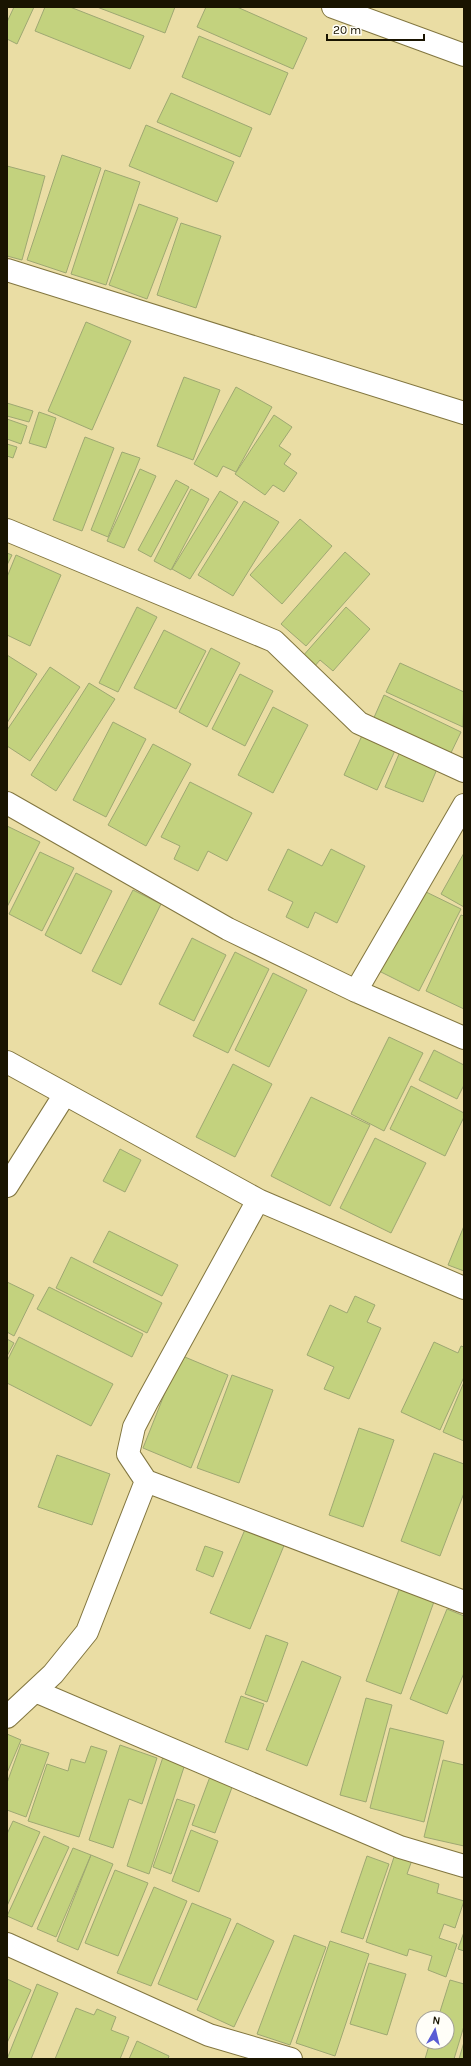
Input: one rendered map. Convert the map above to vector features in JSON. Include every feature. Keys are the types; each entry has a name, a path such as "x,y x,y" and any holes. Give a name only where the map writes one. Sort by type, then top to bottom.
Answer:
{"street":[{"path":"333,7 464,55"},
{"path":"7,270 464,413"},
{"path":"7,530 274,641 358,723 464,771"},
{"path":"7,803 228,929 356,991 464,1038"},
{"path":"356,991 464,805"},
{"path":"7,1062 258,1200 464,1288"},
{"path":"7,1186 65,1094"},
{"path":"258,1200 134,1427 128,1454 146,1481 464,1602"},
{"path":"7,1717 53,1674 87,1632 146,1481"},
{"path":"35,1691 400,1847 464,1866"},
{"path":"7,1944 209,2035 291,2059"}],"building":[{"path":"14,7 34,7 17,44 7,39 7,22"},
{"path":"45,7 70,7 144,36 130,69 35,31"},
{"path":"97,7 175,7 165,33"},
{"path":"206,7 237,7 307,38 293,69 197,27"},
{"path":"199,36 288,73 270,115 182,77"},
{"path":"171,93 252,128 240,157 157,122"},
{"path":"146,125 234,162 217,202 129,166"},
{"path":"62,155 101,168 66,273 27,260"},
{"path":"7,166 45,176 22,260 7,256"},
{"path":"105,170 140,182 106,285 71,274"},
{"path":"139,204 178,218 147,299 109,285"},
{"path":"181,223 221,236 196,308 157,295"},
{"path":"86,322 131,341 92,430 48,411"},
{"path":"184,377 220,390 193,460 157,446"},
{"path":"236,387 272,407 236,472 223,466 217,477 194,464"},
{"path":"7,403 33,411 29,422 7,416"},
{"path":"39,412 56,418 46,448 29,443"},
{"path":"274,415 292,427 279,446 291,454 284,464 297,473 284,492 273,485 265,495 235,474"},
{"path":"7,419 27,426 21,444 7,439"},
{"path":"85,437 114,448 82,531 53,520"},
{"path":"7,444 17,447 13,458 7,456"},
{"path":"122,452 140,458 108,537 91,530"},
{"path":"140,469 156,476 124,548 107,541"},
{"path":"176,480 189,487 151,557 138,550"},
{"path":"191,489 209,499 171,570 154,561"},
{"path":"220,491 238,502 190,579 172,569"},
{"path":"244,501 279,522 233,596 198,575"},
{"path":"300,519 332,546 282,604 250,575"},
{"path":"345,552 370,574 306,646 281,624"},
{"path":"7,553 12,555 7,565"},
{"path":"16,555 61,575 30,646 7,635 7,577"},
{"path":"137,607 157,617 118,692 99,683"},
{"path":"346,607 370,629 333,671 320,660 314,667 302,657"},
{"path":"164,630 206,651 176,709 134,688"},
{"path":"211,648 240,663 207,727 179,712"},
{"path":"7,655 37,674 7,723"},
{"path":"400,663 464,692 463,727 386,692"},
{"path":"50,667 80,687 30,761 7,746 7,730"},
{"path":"240,674 273,691 245,746 212,729"},
{"path":"89,683 115,699 56,791 31,775"},
{"path":"384,695 461,732 448,759 372,722"},
{"path":"273,707 308,725 273,793 238,775"},
{"path":"113,722 146,739 106,817 73,800"},
{"path":"365,729 398,744 377,790 344,775"},
{"path":"153,744 191,764 146,846 108,825"},
{"path":"402,747 440,762 423,802 385,787"},
{"path":"190,782 252,813 227,861 208,851 198,871 174,859 180,846 161,837"},
{"path":"7,826 40,842 7,907"},
{"path":"288,849 322,866 331,849 365,866 337,923 315,912 308,928 286,917 293,902 268,890"},
{"path":"40,852 74,868 42,931 9,914"},
{"path":"464,853 464,907 441,894"},
{"path":"76,873 112,891 81,954 45,935"},
{"path":"420,889 461,909 419,991 379,971"},
{"path":"133,890 161,904 121,985 92,971"},
{"path":"461,915 464,916 464,1009 426,991"},
{"path":"192,938 226,955 194,1021 159,1004"},
{"path":"235,952 269,969 228,1053 193,1036"},
{"path":"273,973 307,990 269,1067 235,1050"},
{"path":"389,1037 423,1053 384,1131 351,1114"},
{"path":"434,1050 464,1065 464,1085 457,1099 419,1080"},
{"path":"233,1064 272,1084 235,1157 196,1137"},
{"path":"411,1086 464,1113 464,1117 445,1156 390,1129"},
{"path":"311,1097 370,1125 330,1206 271,1176"},
{"path":"375,1138 426,1163 391,1233 340,1208"},
{"path":"120,1149 141,1160 125,1192 103,1181"},
{"path":"464,1226 464,1271 448,1265"},
{"path":"109,1231 178,1265 162,1296 93,1262"},
{"path":"71,1257 162,1303 147,1333 56,1288"},
{"path":"7,1282 34,1295 14,1336 7,1332"},
{"path":"49,1287 143,1334 132,1357 37,1309"},
{"path":"355,1296 375,1305 367,1322 381,1328 349,1399 324,1389 334,1367 307,1355 330,1305 347,1313"},
{"path":"19,1337 113,1384 91,1426 7,1383 7,1361"},
{"path":"7,1339 14,1343 7,1356"},
{"path":"434,1342 458,1353 461,1346 464,1347 464,1377 440,1430 401,1412"},
{"path":"180,1355 228,1375 191,1468 143,1448"},
{"path":"232,1375 273,1390 239,1483 197,1468"},
{"path":"464,1382 464,1441 443,1432"},
{"path":"359,1428 394,1440 363,1527 329,1515"},
{"path":"434,1453 464,1464 464,1493 440,1556 401,1541"},
{"path":"57,1455 110,1474 92,1525 38,1507"},
{"path":"246,1527 285,1543 250,1629 210,1613"},
{"path":"205,1546 223,1552 213,1577 196,1570"},
{"path":"401,1584 436,1596 401,1694 366,1681"},
{"path":"447,1609 464,1616 464,1673 447,1714 410,1699"},
{"path":"266,1635 288,1643 267,1702 245,1694"},
{"path":"302,1661 341,1677 307,1766 266,1750"},
{"path":"241,1696 264,1704 248,1750 225,1742"},
{"path":"366,1698 392,1705 366,1802 340,1795"},
{"path":"390,1728 444,1741 424,1822 370,1808"},
{"path":"7,1734 21,1740 7,1773"},
{"path":"21,1744 49,1753 26,1817 7,1810 7,1783"},
{"path":"120,1745 157,1758 142,1804 129,1799 113,1848 89,1840"},
{"path":"91,1746 107,1751 79,1837 28,1821 47,1764 68,1771 71,1759 85,1763"},
{"path":"163,1757 185,1764 149,1874 127,1866"},
{"path":"443,1760 464,1765 464,1846 424,1837"},
{"path":"211,1774 234,1782 215,1833 192,1825"},
{"path":"177,1799 195,1805 171,1874 153,1867"},
{"path":"13,1821 40,1832 7,1906 7,1834"},
{"path":"191,1830 218,1841 199,1892 172,1881"},
{"path":"44,1836 69,1847 32,1927 7,1916"},
{"path":"73,1848 91,1855 56,1937 37,1929"},
{"path":"395,1854 412,1860 407,1874 439,1884 437,1893 464,1901 455,1928 444,1924 439,1938 457,1944 446,1977 428,1970 432,1956 409,1949 407,1956 366,1942"},
{"path":"91,1855 113,1864 78,1950 57,1941"},
{"path":"367,1856 389,1864 363,1939 341,1932"},
{"path":"115,1870 148,1883 118,1956 85,1943"},
{"path":"154,1887 187,1901 151,1986 117,1973"},
{"path":"192,1903 231,1919 197,2000 158,1984"},
{"path":"237,1923 274,1941 234,2027 197,2010"},
{"path":"464,1932 464,1951 458,1949"},
{"path":"294,1935 326,1947 290,2045 257,2034"},
{"path":"330,1941 369,1954 335,2056 296,2043"},
{"path":"369,1963 406,1974 387,2035 350,2024"},
{"path":"7,1979 31,1990 7,2043"},
{"path":"450,1980 464,1984 464,2026 454,2059 425,2059 428,2050 455,2050 455,2010 441,2010"},
{"path":"37,1984 58,1993 31,2059 7,2059"},
{"path":"76,2008 94,2015 97,2009 116,2017 111,2030 129,2037 120,2059 55,2059"},
{"path":"137,2041 169,2056 168,2059 129,2059"},
{"path":"464,2042 464,2059 459,2059"}]}
